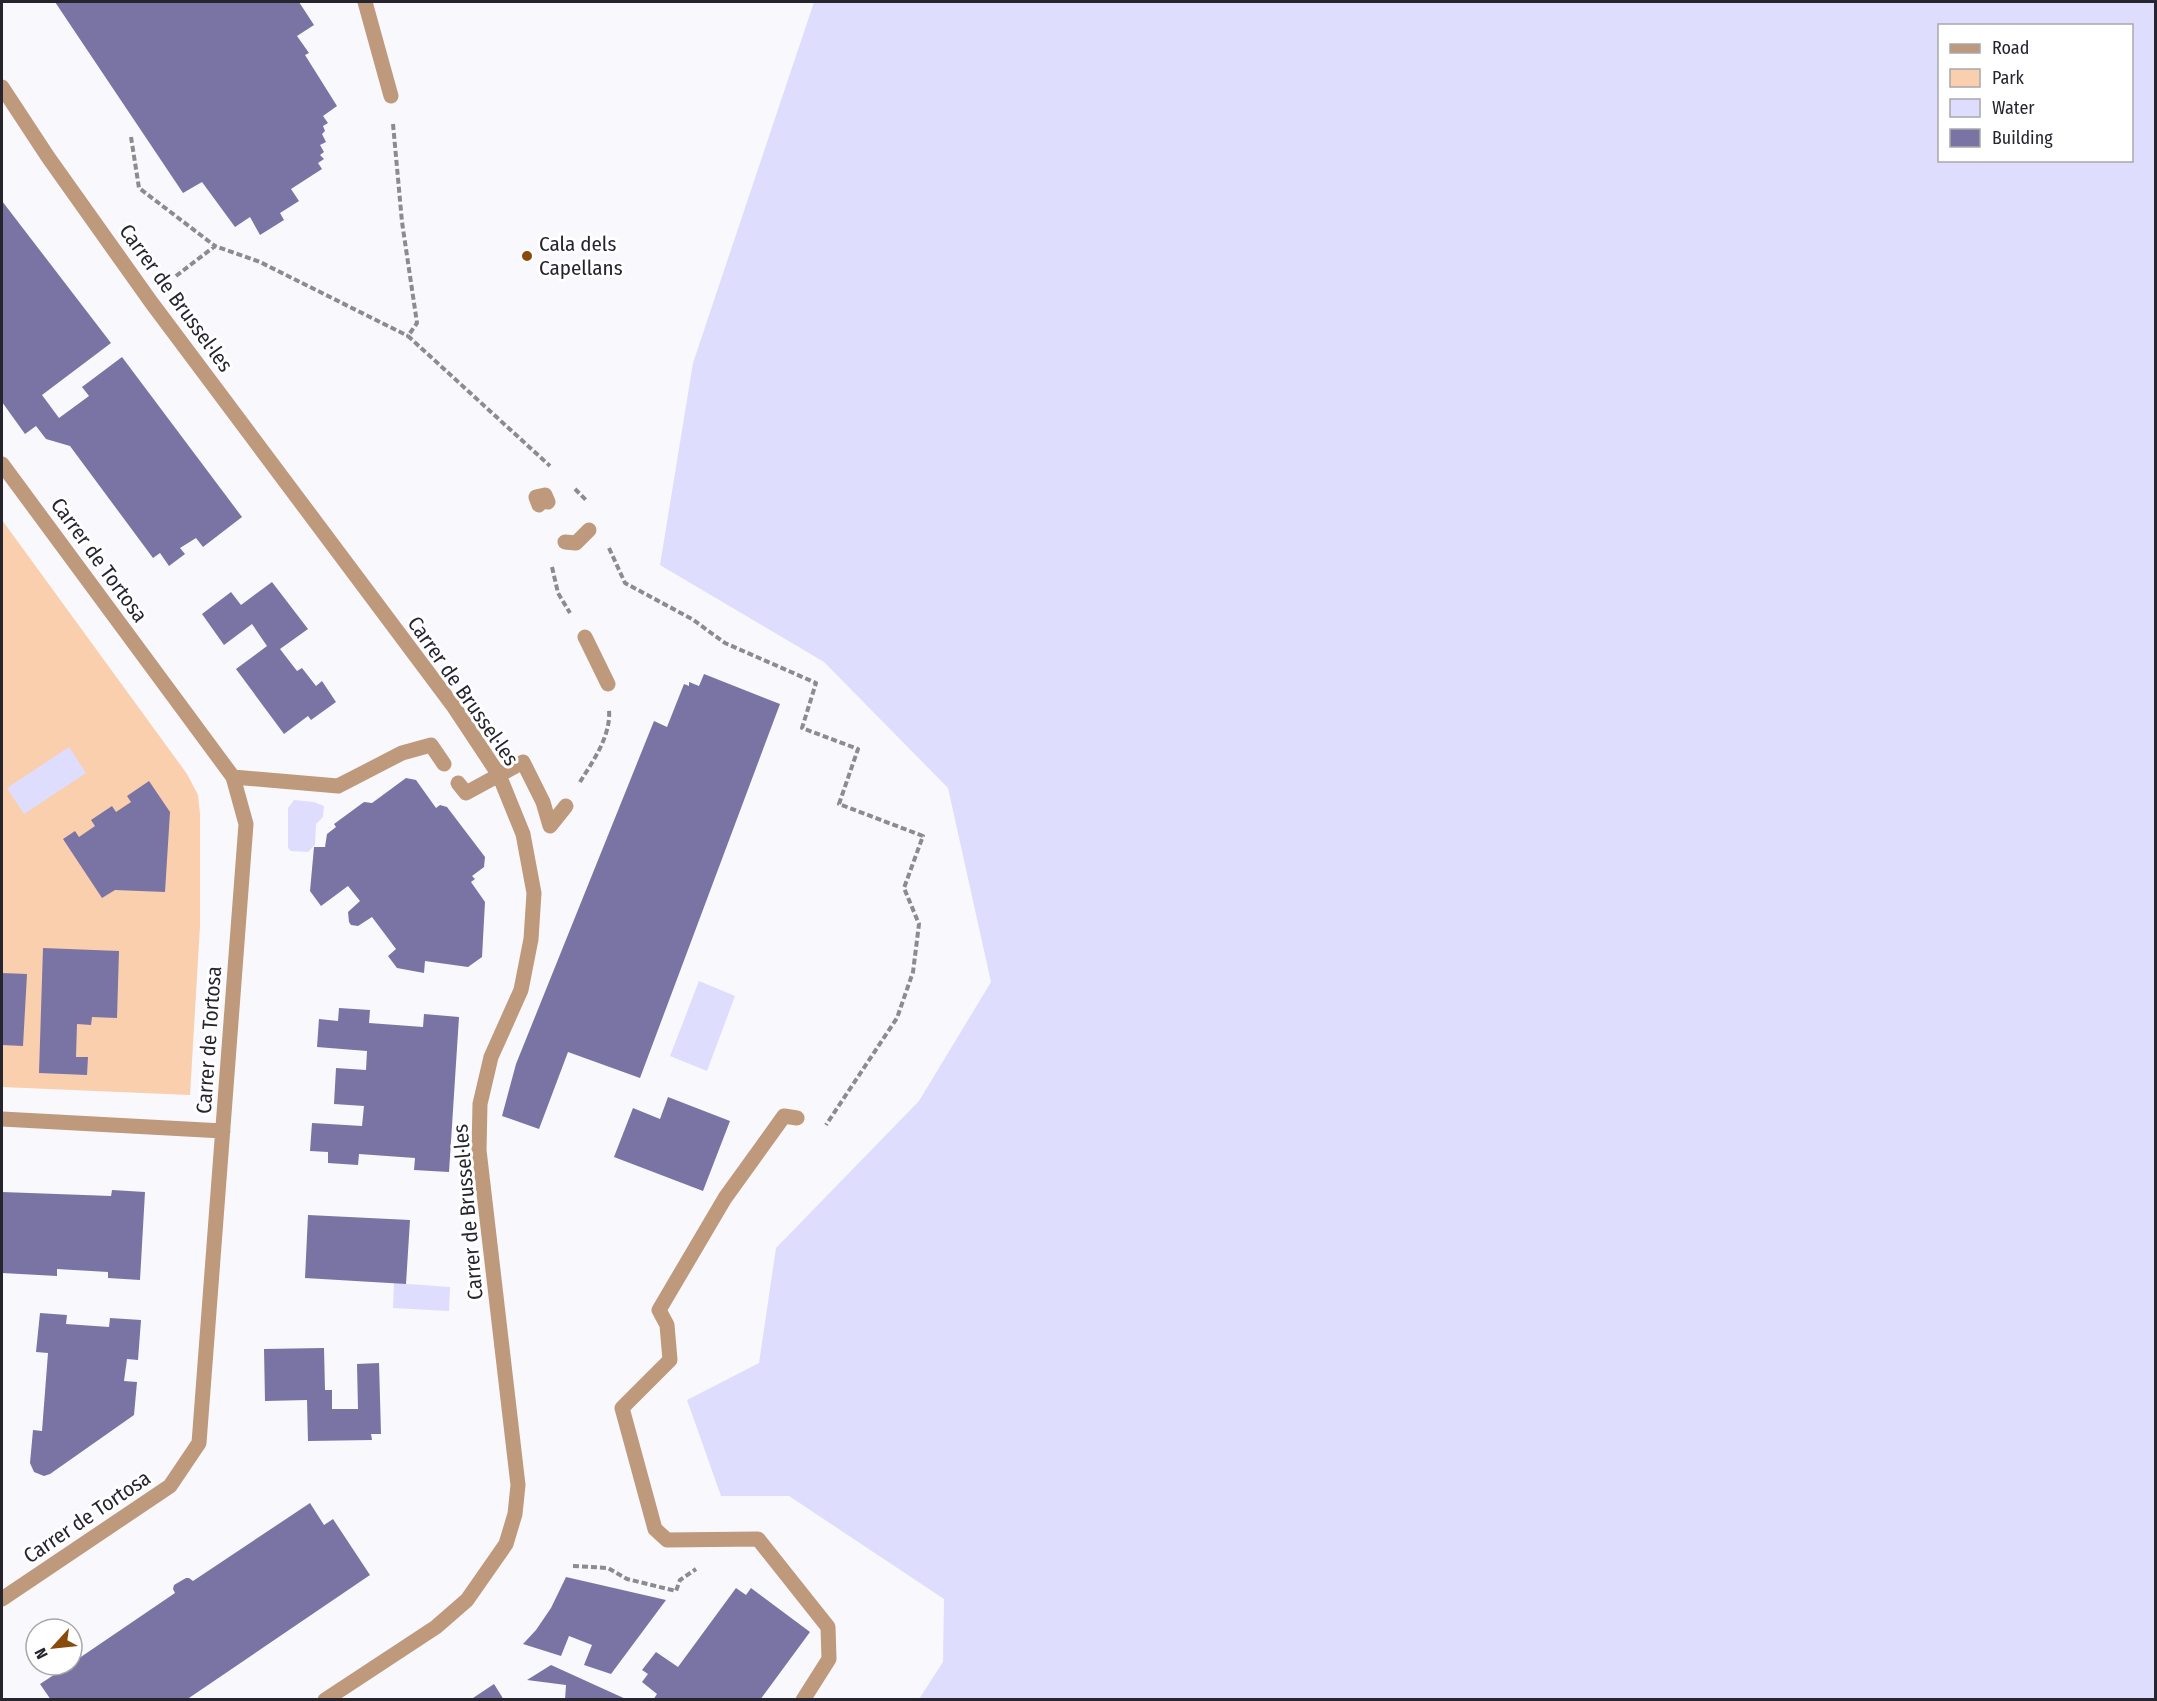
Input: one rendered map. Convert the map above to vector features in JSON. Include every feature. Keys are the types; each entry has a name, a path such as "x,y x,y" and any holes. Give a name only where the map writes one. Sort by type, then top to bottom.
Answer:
{"street":[{"path":"365,2 391,96"},
{"name":"Carrer de Brussel·les","path":"2,87 48,157 151,302 454,708 499,775 523,834 534,893 531,939 520,990 491,1057 480,1104 478,1150 518,1485 515,1514 506,1544 467,1600 436,1627 325,1700"},
{"name":"Carrer de Tortosa","path":"2,464 233,777 246,824 199,1443 170,1486 2,1599"},
{"path":"565,542 576,543 589,530"},
{"path":"585,636 608,684"},
{"path":"233,777 338,786 402,753 431,745 444,764"},
{"path":"458,783 466,793 524,762 543,802 550,826 566,806"},
{"path":"797,1118 784,1116 719,1208 659,1310 667,1325 670,1360 622,1408 655,1529 668,1540 758,1539 828,1627 829,1659 803,1700"},
{"path":"2,1119 223,1131"}],"path":[{"path":"391,96 402,222 417,323 408,336"},
{"path":"131,137 139,188 216,246 260,262 408,336 552,468"},
{"path":"176,276 216,246"},
{"path":"570,484 587,500 591,511"},
{"path":"607,542 625,583 692,619 725,643 816,683 802,728 858,749 840,804 922,836 904,888 919,924 913,972 897,1018 821,1132 797,1118"},
{"path":"551,560 558,593 585,636"},
{"path":"585,773 598,752 610,720 608,684"},
{"path":"573,1566 608,1568 627,1579 676,1591 680,1580 702,1566"}],"green space":[{"path":"2,520 187,774 198,795 200,926 190,1095 2,1087"}],"water":[{"path":"814,2 2155,2 2155,1699 919,1699 943,1662 944,1599 789,1496 721,1496 687,1400 759,1363 776,1248 919,1101 991,982 948,788 824,662 660,565 693,363"},
{"path":"69,747 86,773 24,814 7,788"},
{"path":"294,800 314,802 324,806 323,817 316,824 315,845 308,852 291,851 288,848 288,808"},
{"path":"699,981 735,996 707,1071 670,1056"},
{"path":"394,1283 450,1287 449,1311 393,1308"}],"building":[{"path":"55,2 299,2 314,25 297,36 309,53 305,55 337,106 323,116 328,123 323,126 325,131 322,134 326,142 320,145 324,152 320,155 324,159 318,163 322,169 291,189 299,201 280,213 284,220 260,235 250,217 235,227 202,182 183,193"},
{"path":"2,201 111,343 42,395 59,418 89,396 82,387 122,357 242,517 203,547 196,538 180,548 185,554 169,566 160,553 153,558 70,446 46,439 36,426 25,434 2,402"},
{"path":"272,582 308,629 280,649 297,671 302,668 316,686 322,681 336,702 311,720 308,716 284,734 236,669 267,646 252,624 224,645 202,614 231,592 241,605"},
{"path":"704,674 780,704 640,1078 568,1052 539,1129 502,1116 516,1064 654,721 667,727 684,684 689,686 689,682 699,686"},
{"path":"406,778 416,780 436,808 440,805 447,807 485,857 484,867 472,876 475,879 471,882 485,902 482,957 468,967 425,961 424,973 397,968 388,956 396,949 372,917 358,926 351,925 349,922 348,912 360,901 348,886 321,906 310,891 314,847 325,847 327,834 336,827 334,824 364,802 372,803"},
{"path":"149,781 170,812 165,892 115,890 102,898 63,839 75,831 79,837 95,826 91,820 112,806 116,812 131,802 127,796"},
{"path":"43,948 119,951 117,1018 92,1017 91,1025 77,1024 76,1057 88,1057 87,1075 39,1073"},
{"path":"2,973 27,974 23,1046 2,1045"},
{"path":"339,1008 370,1010 369,1023 423,1027 424,1014 459,1017 449,1172 414,1170 415,1158 359,1154 358,1165 328,1163 328,1152 310,1151 312,1123 362,1126 364,1106 334,1104 336,1068 366,1070 367,1051 317,1047 319,1019 338,1021"},
{"path":"668,1097 730,1121 703,1191 614,1157 633,1108 660,1119"},
{"path":"112,1190 145,1192 140,1280 108,1278 108,1272 57,1269 57,1276 2,1273 2,1192 111,1196"},
{"path":"308,1215 410,1220 406,1284 305,1278"},
{"path":"40,1313 67,1315 66,1324 109,1327 110,1318 141,1320 138,1360 127,1359 124,1381 137,1382 134,1415 44,1476 34,1472 30,1463 33,1430 42,1431 48,1353 36,1352"},
{"path":"324,1348 325,1390 332,1390 332,1409 358,1409 357,1364 379,1363 381,1434 371,1434 372,1440 308,1441 307,1400 265,1401 264,1349"},
{"path":"310,1503 324,1525 333,1519 370,1575 186,1700 51,1700 40,1684 51,1677 84,1677 84,1655 175,1593 174,1585 186,1578 193,1581"},
{"path":"566,1577 666,1600 611,1674 584,1665 592,1645 569,1636 561,1656 523,1644 551,1608"},
{"path":"736,1588 746,1595 751,1588 810,1632 760,1700 653,1700 657,1694 642,1682 648,1674 642,1670 656,1652 678,1667"},
{"path":"551,1665 628,1700 565,1700 566,1685 527,1680"},
{"path":"494,1684 504,1700 470,1700"}],"place":[{"name":"Cala dels Capellans","path":"527,256"}]}
